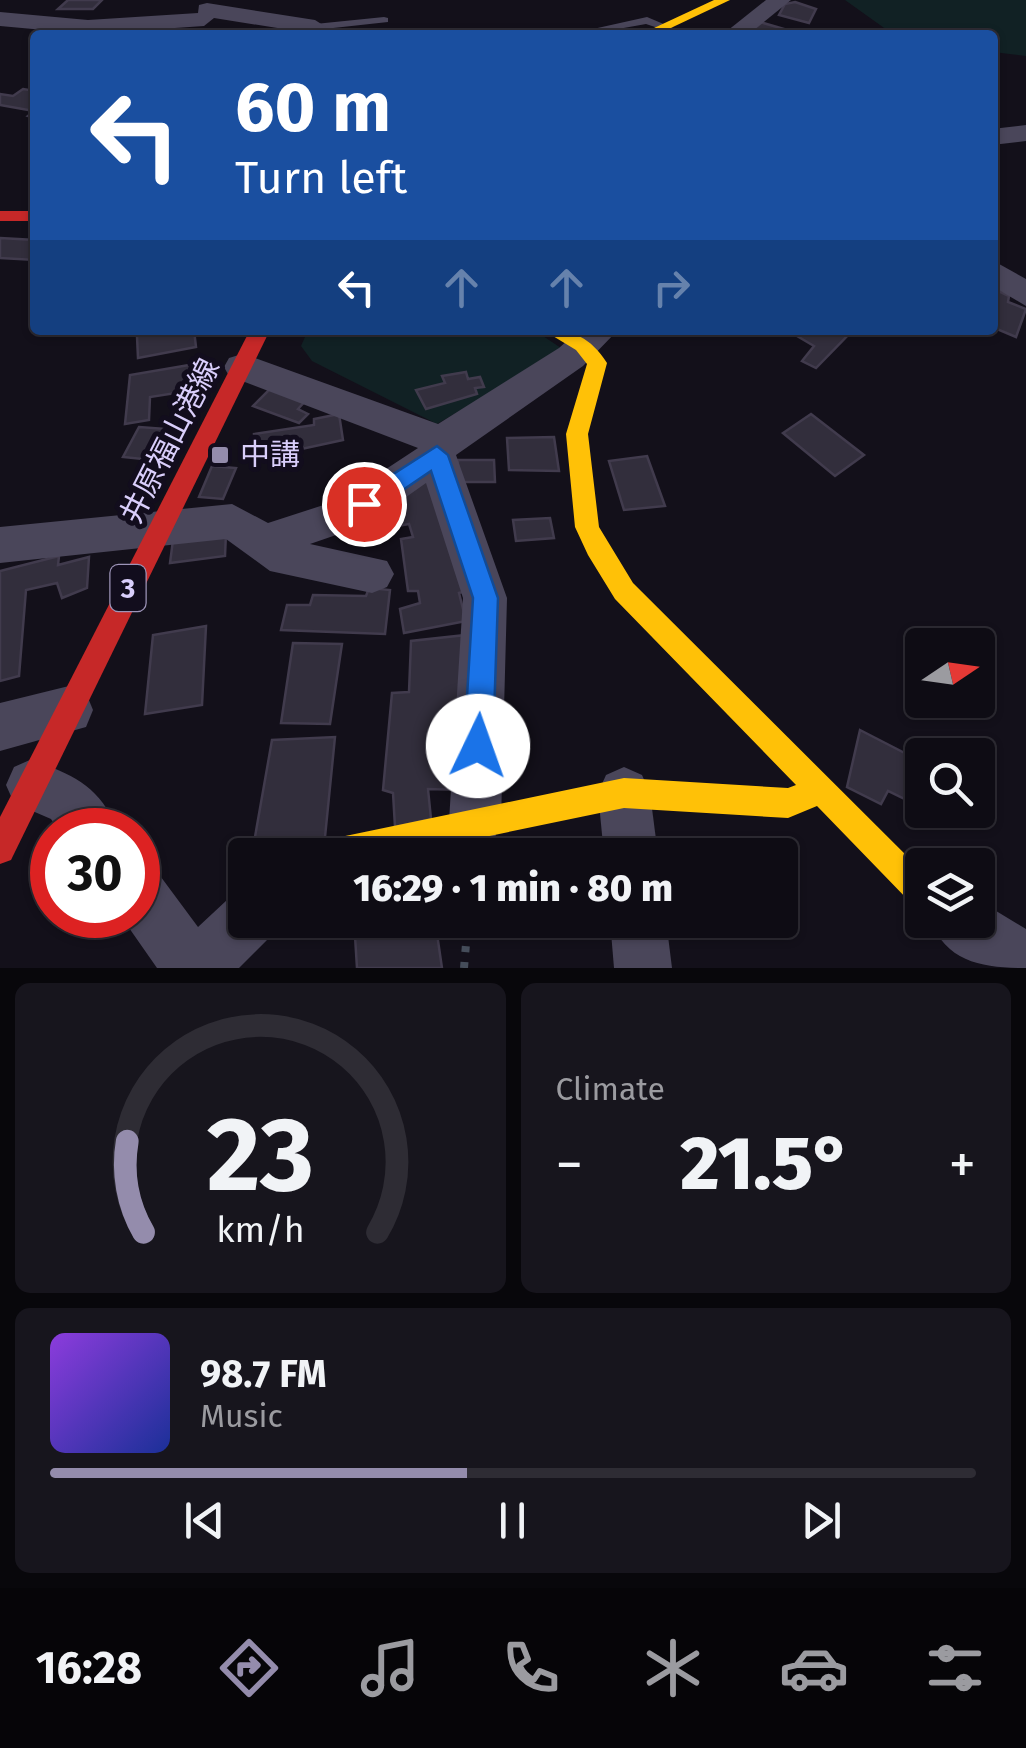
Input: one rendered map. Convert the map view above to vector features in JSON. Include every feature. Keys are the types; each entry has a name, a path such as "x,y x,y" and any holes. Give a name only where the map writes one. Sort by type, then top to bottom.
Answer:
{"street":[{"path":"658,30 724,0"},
{"path":"740,30 780,0"},
{"path":"0,19 88,27 206,16 315,27"},
{"path":"998,135 1024,133"},
{"path":"0,216 30,216"},
{"name":"井原福山港線","path":"0,849 258,335"},
{"path":"263,543 354,512 579,335 597,363 577,434 586,527 596,548 624,592 905,875"},
{"path":"242,367 439,448"},
{"path":"439,448 486,598 475,821"},
{"path":"0,545 156,532 232,520 286,558 372,574"},
{"path":"0,727 69,710"},
{"path":"32,784 69,800 75,808"},
{"path":"400,838 624,793 788,803 818,791"},
{"path":"624,793 629,838"},
{"path":"160,923 186,958 208,958 229,938"},
{"path":"640,938 643,968"},
{"path":"987,938 1026,962"}],"lane":[{"path":"315,27 384,20"},
{"path":"595,30 646,20 655,30"}],"path":[{"path":"464,968 466,938"}],"shaded area":[{"path":"845,0 1026,0 1026,56 998,53 998,30 887,30"},
{"path":"306,335 542,335 564,350 437,424 312,361 301,346"}],"building":[{"path":"68,0 102,0 93,9 58,9"},
{"path":"795,2 816,9 809,23 779,15 785,4"},
{"path":"760,22 787,30 748,30"},
{"path":"23,89 30,90 30,110 0,105 0,94 13,96"},
{"path":"0,238 30,240 30,260 0,258"},
{"path":"998,291 1009,296 1008,302 1026,309 1016,337 998,330"},
{"path":"195,335 196,347 138,358 137,336"},
{"path":"795,335 848,335 816,368 802,361 814,346"},
{"path":"195,364 195,390 150,397 149,420 125,424 130,375"},
{"path":"466,372 468,379 480,377 484,387 475,388 477,394 426,409 416,390 445,383 442,376"},
{"path":"271,388 307,399 298,409 308,414 299,423 253,406"},
{"path":"339,414 343,440 255,459 254,434 314,425 314,419"},
{"path":"811,414 864,455 835,476 783,433"},
{"path":"139,427 167,429 152,460 123,457"},
{"path":"554,437 559,471 509,470 507,438"},
{"path":"647,456 665,506 624,510 609,461"},
{"path":"458,460 494,460 495,482 458,482"},
{"path":"212,466 236,468 223,499 199,497"},
{"path":"434,475 470,590 459,593 466,621 404,633 400,609 420,603 418,591 408,591 401,539 413,537 409,524 380,529 376,506"},
{"path":"550,518 554,538 516,541 513,520"},
{"path":"226,533 225,556 170,563 173,540"},
{"path":"59,556 58,565 89,557 87,588 62,598 57,583 26,590 19,676 0,681 0,571"},
{"path":"369,588 390,590 385,634 281,630 287,605 310,605 313,595 366,596"},
{"path":"206,626 202,705 145,714 153,635"},
{"path":"466,635 464,790 428,789 431,819 395,827 393,793 383,790 392,693 409,692 411,641"},
{"path":"293,643 342,644 330,724 281,723"},
{"path":"860,730 905,753 905,799 888,791 881,804 847,787"},
{"path":"335,737 324,838 255,838 272,740"},
{"path":"355,938 438,938 442,968 357,968"}],"traffic: slow":[{"path":"656,30 724,0"},
{"path":"563,335 583,345 597,363 577,434 587,527 596,548 624,591 905,875"},
{"path":"408,838 624,793 788,803 818,791"}],"traffic: jam":[{"path":"0,216 30,216"},
{"path":"0,849 257,335"}],"place":[{"name":"中講","path":"220,455"}],"route":[{"path":"364,504 437,455 486,598 478,746"}]}
